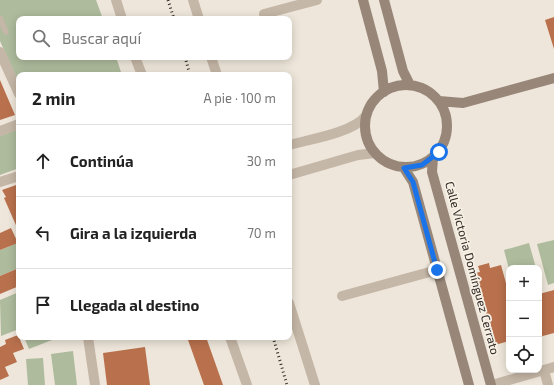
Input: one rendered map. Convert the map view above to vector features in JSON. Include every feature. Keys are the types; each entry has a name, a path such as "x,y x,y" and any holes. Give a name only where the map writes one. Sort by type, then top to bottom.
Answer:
{"street":[{"path":"116,0 121,16"},
{"path":"193,0 198,16"},
{"path":"264,14 317,0"},
{"path":"362,0 382,71 384,92"},
{"path":"384,0 403,71 410,85"},
{"path":"0,52 16,87"},
{"path":"136,60 141,72"},
{"path":"212,60 216,72"},
{"path":"439,100 463,103 554,78"},
{"path":"292,144 349,128 360,123 366,116 370,107 384,92 396,86 410,85 426,90 439,100 445,112 448,125"},
{"path":"366,116 366,136 375,153 388,163 404,168 416,167 433,158 444,143 448,125 454,111 463,103"},
{"path":"0,131 16,125"},
{"path":"292,174 358,155 375,153"},
{"name":"Calle Victoria Domínguez Cerrato","path":"433,158 432,172 491,385"},
{"path":"404,168 413,182 469,385"},
{"path":"0,182 16,177"},
{"path":"342,296 437,270"},
{"path":"292,312 315,385"},
{"path":"88,340 95,385"},
{"path":"231,340 246,385"},
{"path":"491,385 549,369 548,385"}],"lane":[{"path":"0,18 6,32"}],"green space":[{"path":"0,0 96,0 102,16 16,16 16,60 117,60 121,72 16,72 16,76 0,41"},
{"path":"16,130 16,169 0,175 0,136"},
{"path":"554,240 554,283 548,285 537,244"},
{"path":"529,243 535,265 508,265 504,250"},
{"path":"16,244 16,269 0,276 0,250"},
{"path":"16,293 16,330 1,336 0,300"},
{"path":"25,340 52,340 29,349"},
{"path":"73,351 77,385 55,385 51,354"},
{"path":"43,358 45,385 28,385 26,359"}],"building":[{"path":"554,17 554,49 545,20"},
{"path":"0,80 15,115 0,120"},
{"path":"16,185 16,225 4,198 6,197 2,190"},
{"path":"11,228 16,239 16,244 0,250 0,233"},
{"path":"489,263 490,268 501,265 506,283 506,342 495,345 475,273 480,272 478,266"},
{"path":"16,269 16,287 0,294 0,276"},
{"path":"554,290 554,333 542,336 542,301 542,293"},
{"path":"16,336 16,340 20,340 24,349 13,353 17,362 5,367 9,376 0,380 0,347 6,344 5,340"},
{"path":"188,340 207,340 223,385 204,385"},
{"path":"145,347 150,385 107,385 103,353"}],"railway":[{"path":"168,0 173,16"},
{"path":"186,60 189,72"},
{"path":"274,340 287,385"}],"route":[{"path":"437,270 413,182 409,173 404,168 422,165 428,162 439,152"}]}
